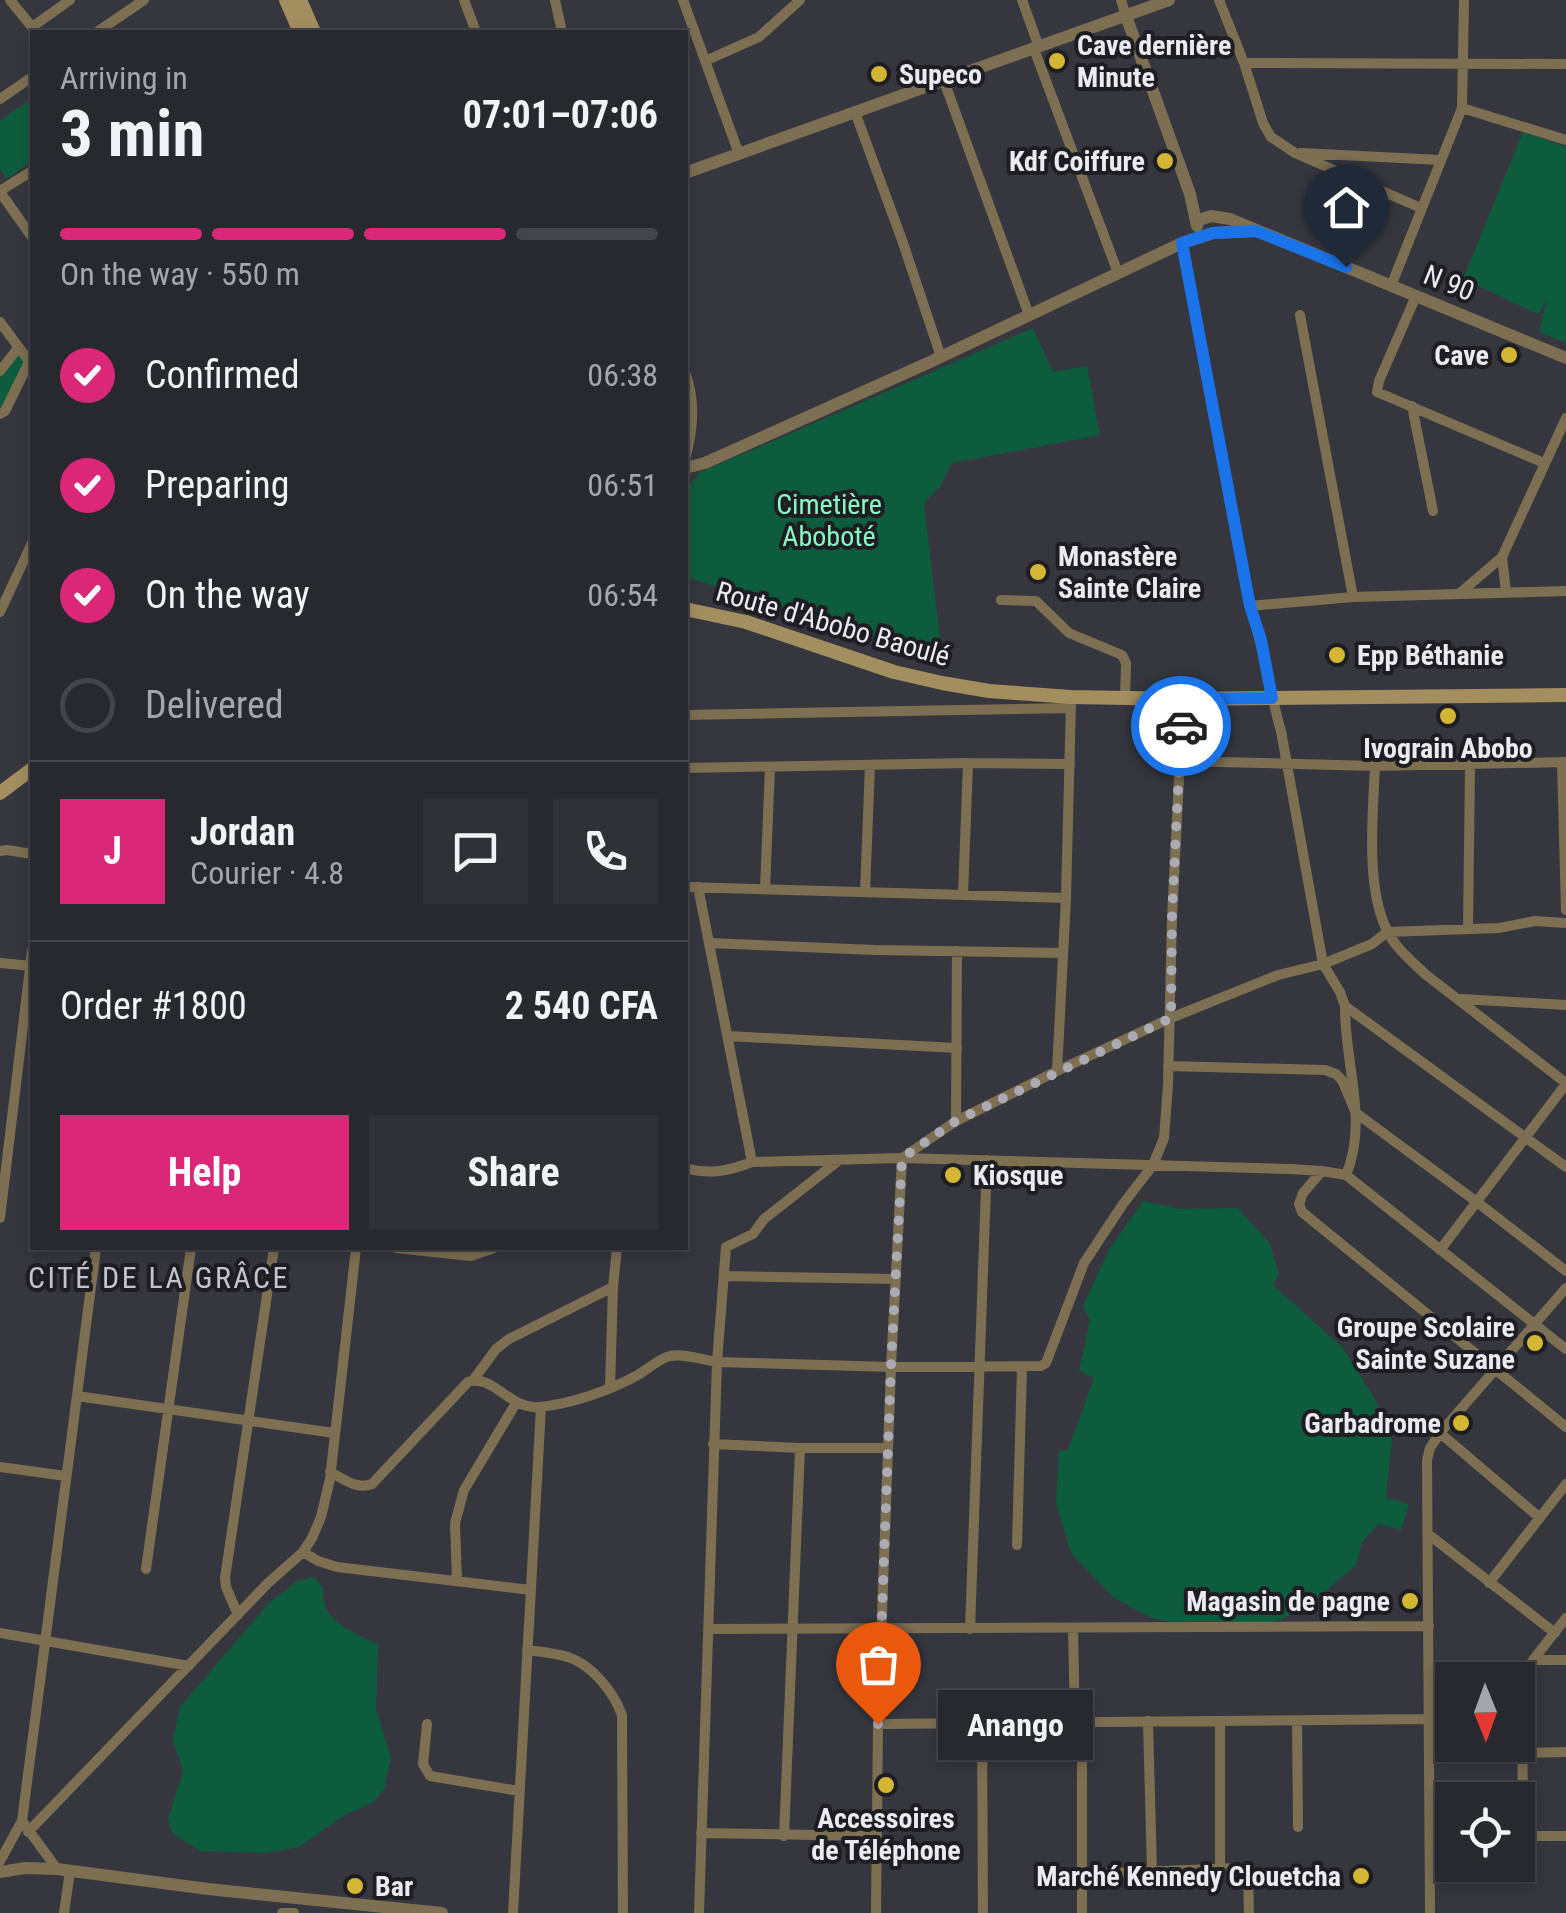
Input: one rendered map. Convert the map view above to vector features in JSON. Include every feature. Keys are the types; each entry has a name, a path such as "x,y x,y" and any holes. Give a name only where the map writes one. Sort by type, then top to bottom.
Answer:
{"main road":[{"path":"286,0 299,30"},
{"path":"300,0 313,30"},
{"name":"Route d'Abobo Baoulé","path":"688,610 746,622 894,672 1071,703 1125,698 1566,696"},
{"path":"0,792 30,770"}],"street":[{"path":"10,0 32,27 70,0"},
{"path":"99,30 144,0"},
{"path":"464,0 475,30"},
{"path":"554,0 562,30"},
{"path":"683,0 739,154"},
{"path":"705,61 760,37 800,0"},
{"path":"1022,0 1118,273"},
{"path":"1120,0 1190,194 1196,221 1207,234"},
{"path":"688,172 1169,0"},
{"path":"1219,0 1270,137 1296,153 1422,208"},
{"path":"1391,286 1462,108 1464,0"},
{"path":"1244,63 1566,64"},
{"path":"0,99 30,77"},
{"path":"944,80 1029,315"},
{"path":"1462,108 1566,140"},
{"path":"855,112 941,357"},
{"path":"1296,153 1440,160"},
{"path":"27,181 0,192 30,234"},
{"path":"1190,194 1210,216"},
{"path":"1210,216 1196,221 1182,243 1250,606 1288,763 1323,964 1345,1006 1356,1113 1356,1146 1346,1175"},
{"path":"1207,234 1210,216"},
{"name":"N 90","path":"1210,216 1230,219 1566,358"},
{"name":"N 90","path":"688,467 941,357 1182,243 1207,234 1256,231"},
{"path":"1416,296 1377,392 1544,462"},
{"path":"1300,316 1354,597"},
{"path":"0,322 18,348 30,357"},
{"path":"0,371 18,348"},
{"path":"0,414 30,360"},
{"path":"688,380 693,407 688,446"},
{"path":"1412,406 1433,511"},
{"path":"1459,594 1502,558 1566,418"},
{"path":"0,612 30,547"},
{"path":"1502,558 1506,592"},
{"path":"1250,606 1354,597 1566,591"},
{"path":"1001,600 1036,602 1069,632 1122,655 1126,663 1125,698"},
{"path":"330,1472 358,1486 372,1484 474,1380 484,1382 516,1403 541,1407 610,1388 666,1357 675,1356 717,1362 891,1366 1022,1367 1046,1363 1084,1263 1153,1166 1164,1138 1182,699"},
{"path":"688,714 1071,703 1057,1071"},
{"path":"1179,762 1375,766 1564,762 1566,910"},
{"path":"963,895 968,763"},
{"path":"688,768 1070,764"},
{"path":"865,892 870,765"},
{"path":"1468,930 1470,765"},
{"path":"1375,766 1374,876 1388,932 1415,964 1566,1084 1440,1250"},
{"path":"765,889 770,767"},
{"path":"0,851 30,854"},
{"path":"688,887 1066,898"},
{"path":"698,887 752,1162"},
{"path":"902,1158 956,1121 1057,1071 1171,1018 1278,975 1323,964 1372,944 1388,932 1499,928 1536,921 1566,923"},
{"path":"709,943 1063,953"},
{"path":"956,1121 958,951"},
{"path":"0,962 30,966"},
{"path":"0,1218 30,974"},
{"path":"1461,999 1566,1005"},
{"path":"1345,1006 1566,1167"},
{"path":"728,1036 956,1048"},
{"path":"1168,1066 1325,1070 1336,1074 1356,1113 1566,1272"},
{"path":"19,1067 30,1069"},
{"path":"688,1168 711,1172 752,1162 902,1158 1322,1171 1346,1175 1566,1349"},
{"path":"876,1913 878,1724 902,1158"},
{"path":"699,1913 717,1362 726,1247 754,1234 764,1219 840,1160"},
{"path":"970,1628 988,1160"},
{"path":"1322,1171 1303,1193 1299,1204 1302,1212 1566,1427"},
{"path":"64,1913 63,1870 25,1826 96,1250"},
{"path":"146,1570 191,1250"},
{"path":"238,1615 226,1578 274,1250"},
{"path":"0,1862 25,1826 189,1666 312,1538 322,1517 330,1472 356,1250"},
{"path":"415,1250 471,1256 488,1250"},
{"path":"610,1388 617,1250"},
{"path":"724,1276 895,1280"},
{"path":"474,1380 508,1339 613,1287"},
{"path":"1430,1913 1427,1460 1440,1433 1566,1288"},
{"path":"1017,1546 1022,1367"},
{"path":"78,1396 334,1433"},
{"path":"457,1581 455,1523 464,1490 516,1403"},
{"path":"513,1913 541,1407"},
{"path":"1440,1433 1540,1518"},
{"path":"714,1444 888,1448"},
{"path":"784,1836 800,1448"},
{"path":"0,1467 66,1476"},
{"path":"1489,1583 1566,1484"},
{"path":"1428,1534 1555,1632"},
{"path":"302,1552 337,1567 531,1590"},
{"path":"1533,1660 1566,1618"},
{"path":"709,1629 1429,1626"},
{"path":"1073,1628 1082,1913"},
{"path":"0,1633 189,1666"},
{"path":"528,1650 566,1656 584,1665 606,1687 622,1714 623,1913"},
{"path":"1533,1660 1566,1660"},
{"path":"878,1724 1430,1720"},
{"path":"1148,1721 1152,1872"},
{"path":"1297,1721 1298,1826"},
{"path":"1220,1722 1220,1869"},
{"path":"982,1723 983,1913"},
{"path":"427,1724 424,1764 430,1776 519,1791"},
{"path":"1535,1752 1566,1752"},
{"path":"701,1833 875,1836"},
{"path":"1430,1835 1435,1835"},
{"path":"1535,1836 1566,1836"},
{"path":"0,1872 25,1868 63,1870 442,1913"},
{"path":"1082,1874 1240,1868 1248,1875 1248,1913"},
{"path":"282,1913 294,1913"}],"green space":[{"path":"30,99 30,162 7,179 0,169 0,121"},
{"path":"1523,132 1566,147 1566,343 1539,332 1547,299 1538,314 1463,279"},
{"name":"Cimetière Aboboté","path":"1033,328 1053,372 1087,366 1100,435 952,463 940,486 924,503 942,657 688,578 688,487 699,473"},
{"path":"18,353 25,363 3,410 0,377"},
{"path":"1143,1201 1179,1209 1238,1208 1270,1244 1279,1275 1273,1285 1343,1348 1376,1401 1392,1439 1386,1498 1409,1504 1401,1530 1378,1524 1362,1542 1356,1565 1322,1594 1283,1619 1221,1632 1151,1618 1113,1597 1071,1553 1056,1503 1059,1451 1068,1450 1094,1378 1079,1371 1090,1320 1083,1306 1109,1250"},
{"path":"314,1577 323,1590 328,1613 378,1645 376,1710 391,1758 384,1790 372,1803 343,1816 299,1847 265,1853 201,1851 173,1834 168,1819 183,1771 173,1740 180,1707 270,1602 297,1581"}],"way so far":[{"path":"878,1724 902,1158 956,1121 1171,1018 1181,726"}],"place":[{"name":"Cave dernière Minute","path":"1057,61"},
{"name":"Supeco","path":"879,74"},
{"name":"Kdf Coiffure","path":"1165,161"},
{"name":"Cave","path":"1509,355"},
{"name":"Monastère Sainte Claire","path":"1038,572"},
{"name":"Epp Béthanie","path":"1337,655"},
{"name":"Ivograin Abobo","path":"1448,716"},
{"name":"Kiosque","path":"953,1175"},
{"name":"Groupe Scolaire Sainte Suzane","path":"1535,1343"},
{"name":"Garbadrome","path":"1461,1423"},
{"name":"Magasin de pagne","path":"1410,1601"},
{"name":"Anango","path":"878,1724"},
{"name":"Accessoires de Téléphone","path":"886,1785"},
{"name":"Marché Kennedy Clouetcha","path":"1361,1876"},
{"name":"Bar","path":"355,1886"}],"district":[{"name":"CITÉ DE LA GRÂCE","path":"159,1277"}],"route":[{"path":"1181,726 1182,699 1272,698 1250,606 1182,243 1213,233 1256,231 1346,267"}]}
